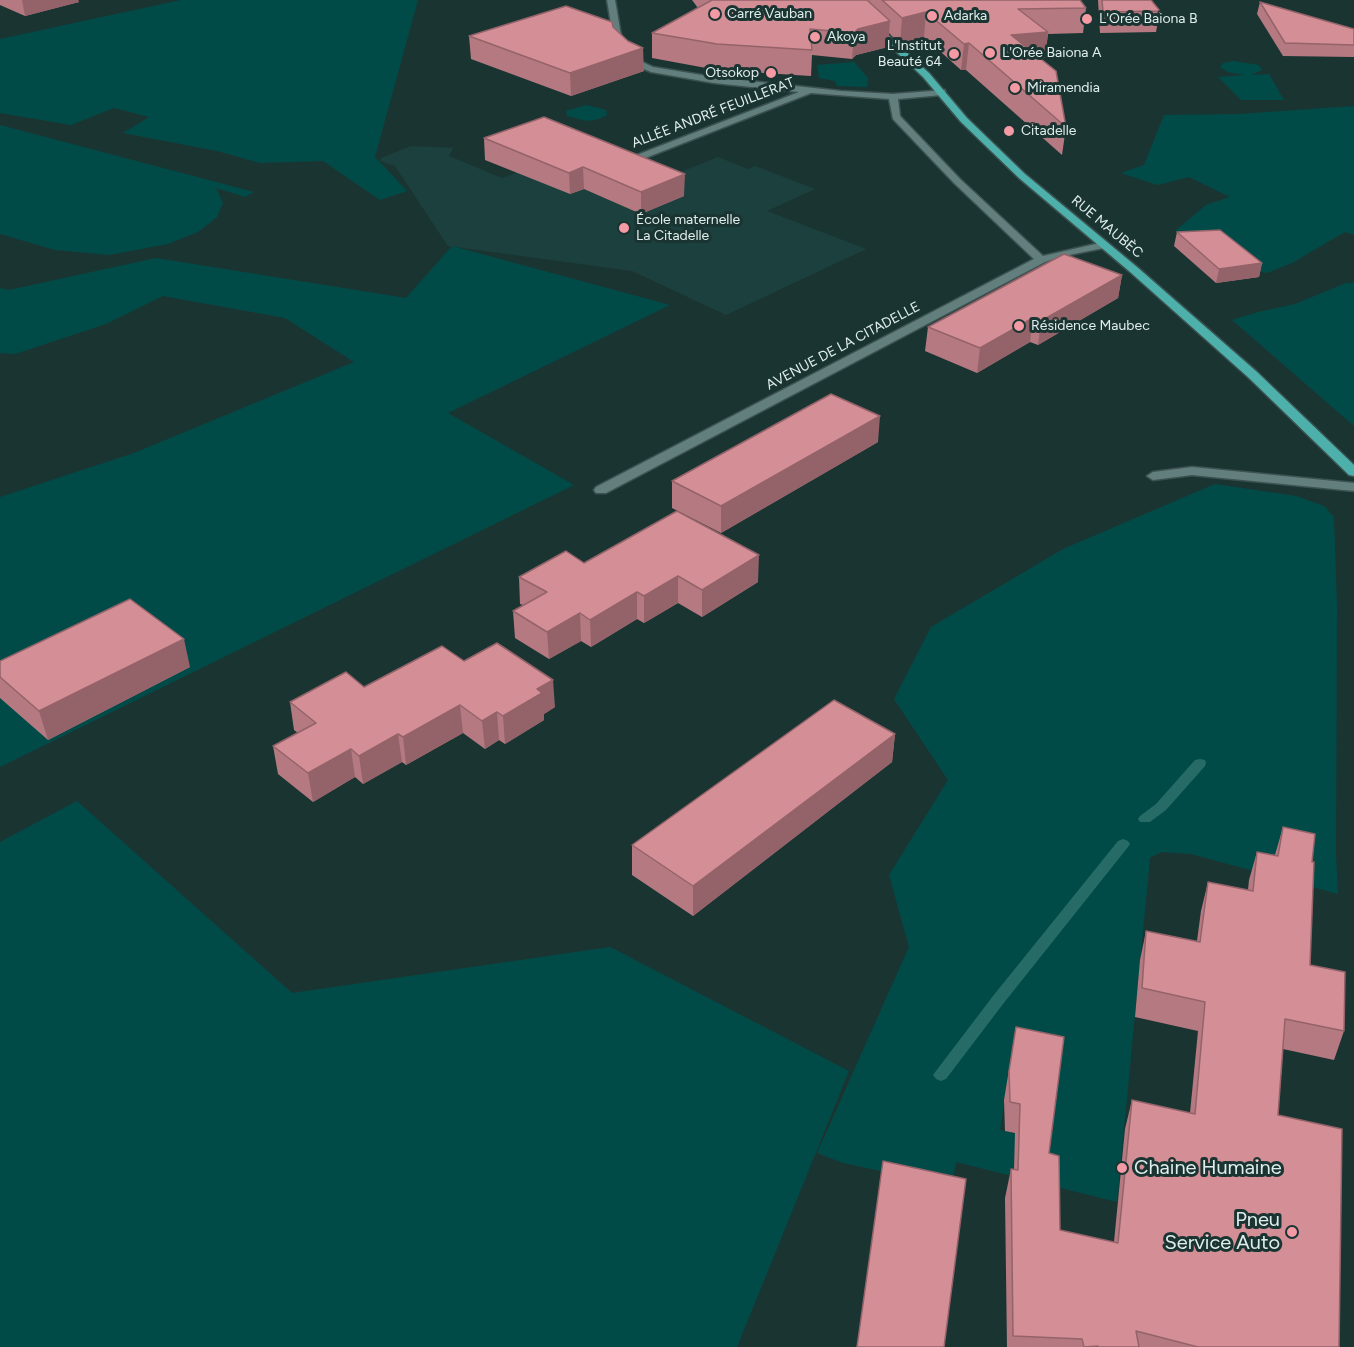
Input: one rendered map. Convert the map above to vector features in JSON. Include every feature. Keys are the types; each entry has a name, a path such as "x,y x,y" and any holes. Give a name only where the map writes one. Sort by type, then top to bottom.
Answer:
{"main road":[{"name":"RUE MAUBÈC","path":"845,0 942,92 964,120 1022,176 1253,375 1354,472"}],"street":[{"path":"611,0 619,48 633,61 651,69 809,90 893,97 942,92"},
{"name":"ALLÉE ANDRÉ FEUILLERAT","path":"627,162 809,90"},
{"path":"893,97 896,117 957,181 1041,260"},
{"name":"AVENUE DE LA CITADELLE","path":"600,490 1041,260 1056,254 1104,245"},
{"path":"1153,476 1192,471 1354,488"}],"shaded area":[{"path":"181,0 418,0 375,157 407,191 380,200 323,161 260,163 217,151 123,133 149,117 114,108 71,125 0,113 0,39"},
{"path":"1233,61 1259,65 1262,70 1251,75 1269,74 1284,100 1241,100 1218,77 1245,75 1228,72 1220,67 1223,63"},
{"path":"854,62 868,78 867,87 837,86 835,81 819,78 817,65"},
{"path":"586,105 606,110 607,115 587,121 567,116 566,111"},
{"path":"1354,106 1354,235 1345,232 1292,263 1267,273 1238,266 1175,231 1206,205 1230,197 1189,177 1157,185 1121,173 1144,165 1164,115 1239,114"},
{"path":"0,125 254,192 245,197 216,188 223,203 217,217 198,232 168,244 109,255 55,250 0,234"},
{"name":"École maternelle La Citadelle","path":"596,144 671,176 718,157 748,169 755,166 815,189 767,211 866,249 726,315 632,271 448,246 395,166 380,161 381,158 411,146 453,148 449,156 502,178"},
{"path":"452,246 670,305 448,413 574,485 0,767 0,497 134,453 354,362 285,318 163,296 106,324 15,354 0,353 0,288 9,290 156,258 406,298"},
{"path":"1346,283 1354,283 1354,426 1232,320 1295,304"},
{"path":"1215,484 1296,496 1324,506 1334,517 1337,606 1336,855 1338,894 1191,854 1161,852 1150,858 1117,1202 956,1162 952,1186 843,1163 817,1153 909,947 889,875 948,780 894,699 931,627 1063,549","holes":["1011,1056 1048,1140 1000,1130"]},
{"path":"77,801 292,993 610,947 849,1071 737,1347 0,1347 0,842"}],"building":[{"path":"712,0 867,0 890,21 858,29 854,33 810,29 812,50 717,44 652,33"},
{"path":"882,0 1080,0 1086,8 1018,9 1048,32 1011,35 1056,71 1066,127 969,43 964,44 926,12 902,18"},
{"path":"1102,0 1151,0 1160,11 1103,12"},
{"path":"1260,2 1354,29 1354,45 1285,43"},
{"path":"566,6 612,22 613,27 628,41 643,48 570,73 469,36"},
{"path":"544,117 685,174 641,192 583,167 569,173 484,138"},
{"path":"1220,230 1262,263 1219,269 1177,232"},
{"path":"1064,254 1122,275 1041,321 1033,318 980,348 928,327"},
{"path":"831,394 880,416 721,506 672,481"},
{"path":"677,511 759,555 702,590 678,576 644,596 637,592 590,620 580,613 547,632 513,611 547,592 519,577 566,551 584,563"},
{"path":"130,599 184,639 39,711 0,677 0,661"},
{"path":"497,643 553,680 537,689 542,693 503,716 497,712 482,721 460,705 403,737 398,734 359,756 351,749 308,773 273,746 316,723 290,702 346,672 364,687 442,646 464,661"},
{"path":"834,700 895,734 693,886 632,845"},
{"path":"1283,827 1315,834 1312,862 1314,862 1310,965 1345,972 1344,1031 1285,1019 1278,1115 1342,1129 1339,1347 1198,1347 1136,1331 1139,1347 1084,1347 1082,1339 1013,1336 1011,1169 1018,1170 1020,1104 1010,1102 1009,1071 1016,1027 1064,1037 1049,1153 1059,1156 1060,1230 1118,1243 1132,1100 1195,1114 1205,1002 1142,988 1146,931 1200,942 1208,882 1253,891 1257,852 1278,856"},
{"path":"883,1161 966,1179 944,1347 857,1347"}],"waterway":[{"path":"1145,819 1161,807 1200,763"},
{"path":"941,1075 1123,844"}],"place":[{"name":"Carré Vauban","path":"715,14"},
{"name":"Adarka","path":"932,16"},
{"name":"L'Orée Baiona B","path":"1087,19"},
{"name":"Akoya","path":"815,37"},
{"name":"L'Orée Baiona A","path":"990,53"},
{"name":"L'Institut Beauté 64","path":"954,54"},
{"name":"Otsokop","path":"771,73"},
{"name":"Miramendia","path":"1015,88"},
{"name":"Citadelle","path":"1009,131"},
{"name":"École maternelle La Citadelle","path":"624,228"},
{"name":"Résidence Maubec","path":"1019,326"},
{"name":"Chaine Humaine","path":"1122,1168"},
{"name":"Pneu Service Auto","path":"1292,1232"}]}
